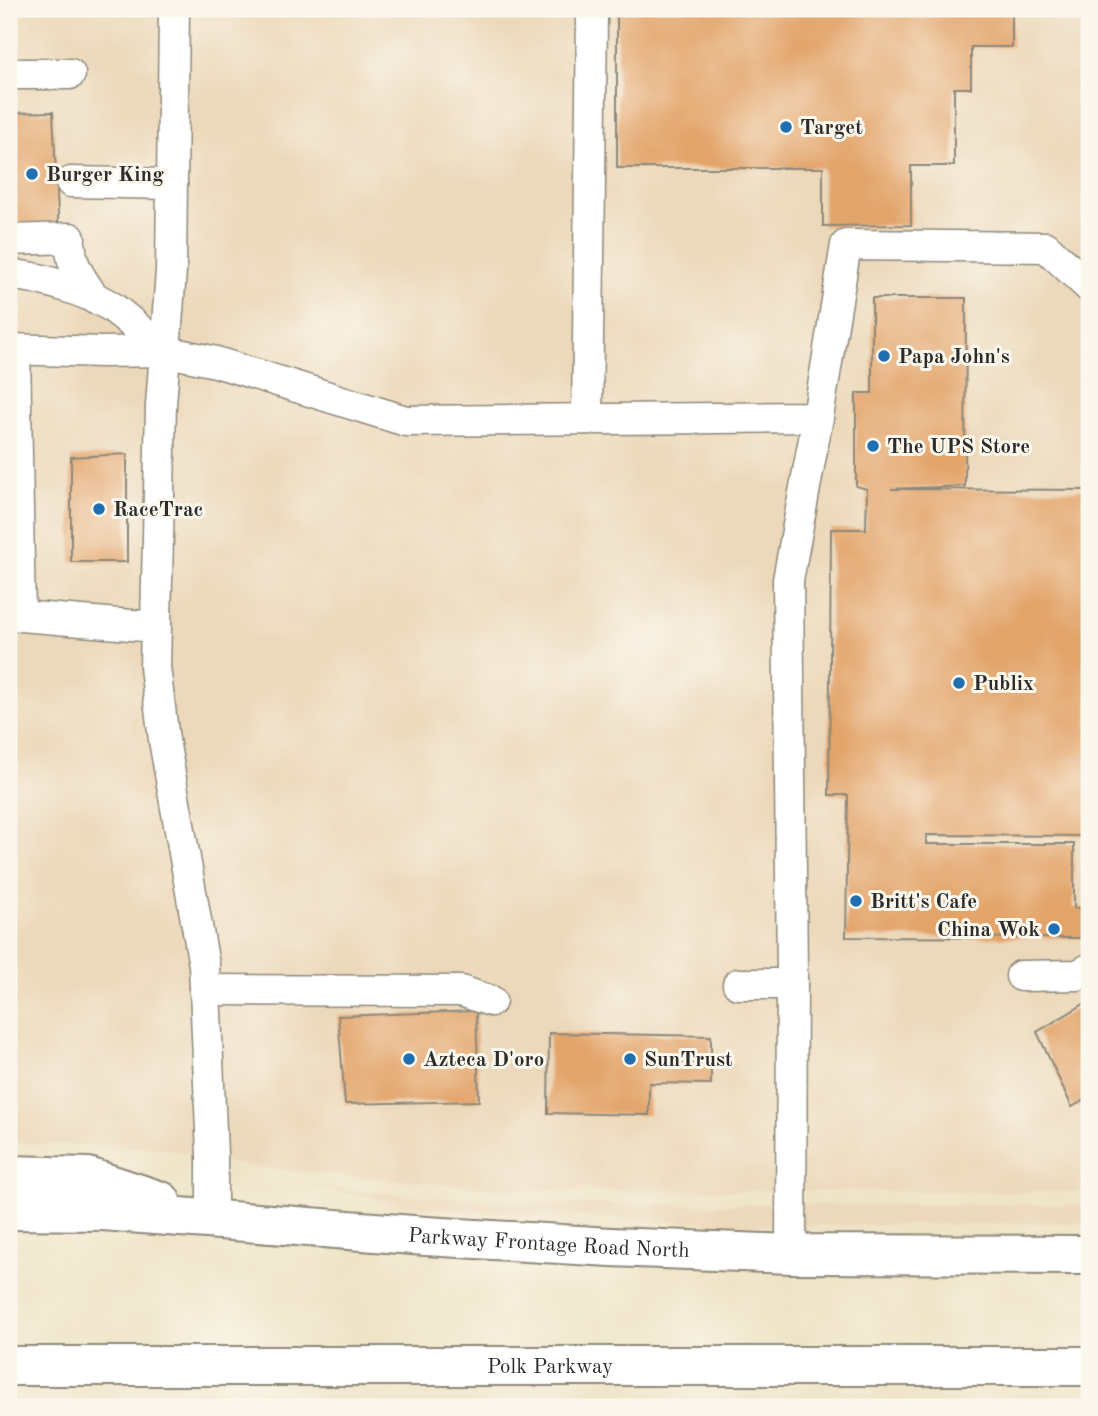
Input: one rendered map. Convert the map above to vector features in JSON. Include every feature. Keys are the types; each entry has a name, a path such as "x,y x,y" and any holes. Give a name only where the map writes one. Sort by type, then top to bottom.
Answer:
{"main road":[{"path":"9,1175 88,1177 212,1218"},
{"name":"Parkway Frontage Road North","path":"9,1210 103,1211 439,1237 611,1247 791,1254 1089,1255"},
{"name":"Polk Parkway","path":"9,1366 1089,1366"}],"lane":[{"path":"174,9 171,271 161,405 155,667 164,740 204,965 212,1218"},
{"path":"587,419 592,27 590,9"},
{"path":"9,74 70,74"},
{"path":"71,182 172,184"},
{"path":"9,240 71,247"},
{"path":"791,1254 792,984 788,580 846,244 1046,247 1089,287"},
{"path":"71,247 79,276 95,299"},
{"path":"22,276 52,269 71,247"},
{"path":"22,276 66,287 111,307 164,351"},
{"path":"156,627 14,615 12,349 164,351 216,362 406,421 818,417"},
{"path":"1021,976 1078,975 1089,969"},
{"path":"738,984 792,984"},
{"path":"205,990 461,991 491,1001"}],"shaded area":[{"path":"9,9 1089,9 1089,1192 515,1190 257,1168 163,1148 9,1143"},
{"path":"307,1186 515,1204 1089,1205 1089,1223 769,1226 428,1209"}],"building":[{"name":"Target","path":"617,9 1012,9 1012,47 971,47 971,88 954,88 954,166 911,166 911,225 823,226 823,168 617,168"},
{"name":"Burger King","path":"53,112 59,235 9,236 9,113"},
{"name":"Publix","path":"872,298 966,298 965,486 891,489 1088,490 1089,836 926,835 926,844 1074,844 1074,908 1089,908 1089,938 846,937 848,795 829,795 831,529 866,529 867,489 856,486 856,393 872,393"},
{"name":"RaceTrac","path":"127,454 127,562 71,562 71,457"},
{"path":"1089,1001 1089,1097 1072,1107 1037,1032"},
{"name":"Azteca D'oro","path":"476,1011 479,1101 345,1104 338,1016"},
{"name":"SunTrust","path":"549,1033 711,1036 711,1084 649,1083 649,1115 548,1113"}],"place":[{"name":"Target","path":"786,127"},
{"name":"Burger King","path":"32,174"},
{"name":"Papa John's","path":"884,356"},
{"name":"The UPS Store","path":"873,446"},
{"name":"RaceTrac","path":"99,509"},
{"name":"Publix","path":"959,683"},
{"name":"Britt's Cafe","path":"856,901"},
{"name":"China Wok","path":"1054,929"},
{"name":"Azteca D'oro","path":"409,1059"},
{"name":"SunTrust","path":"630,1059"}]}
